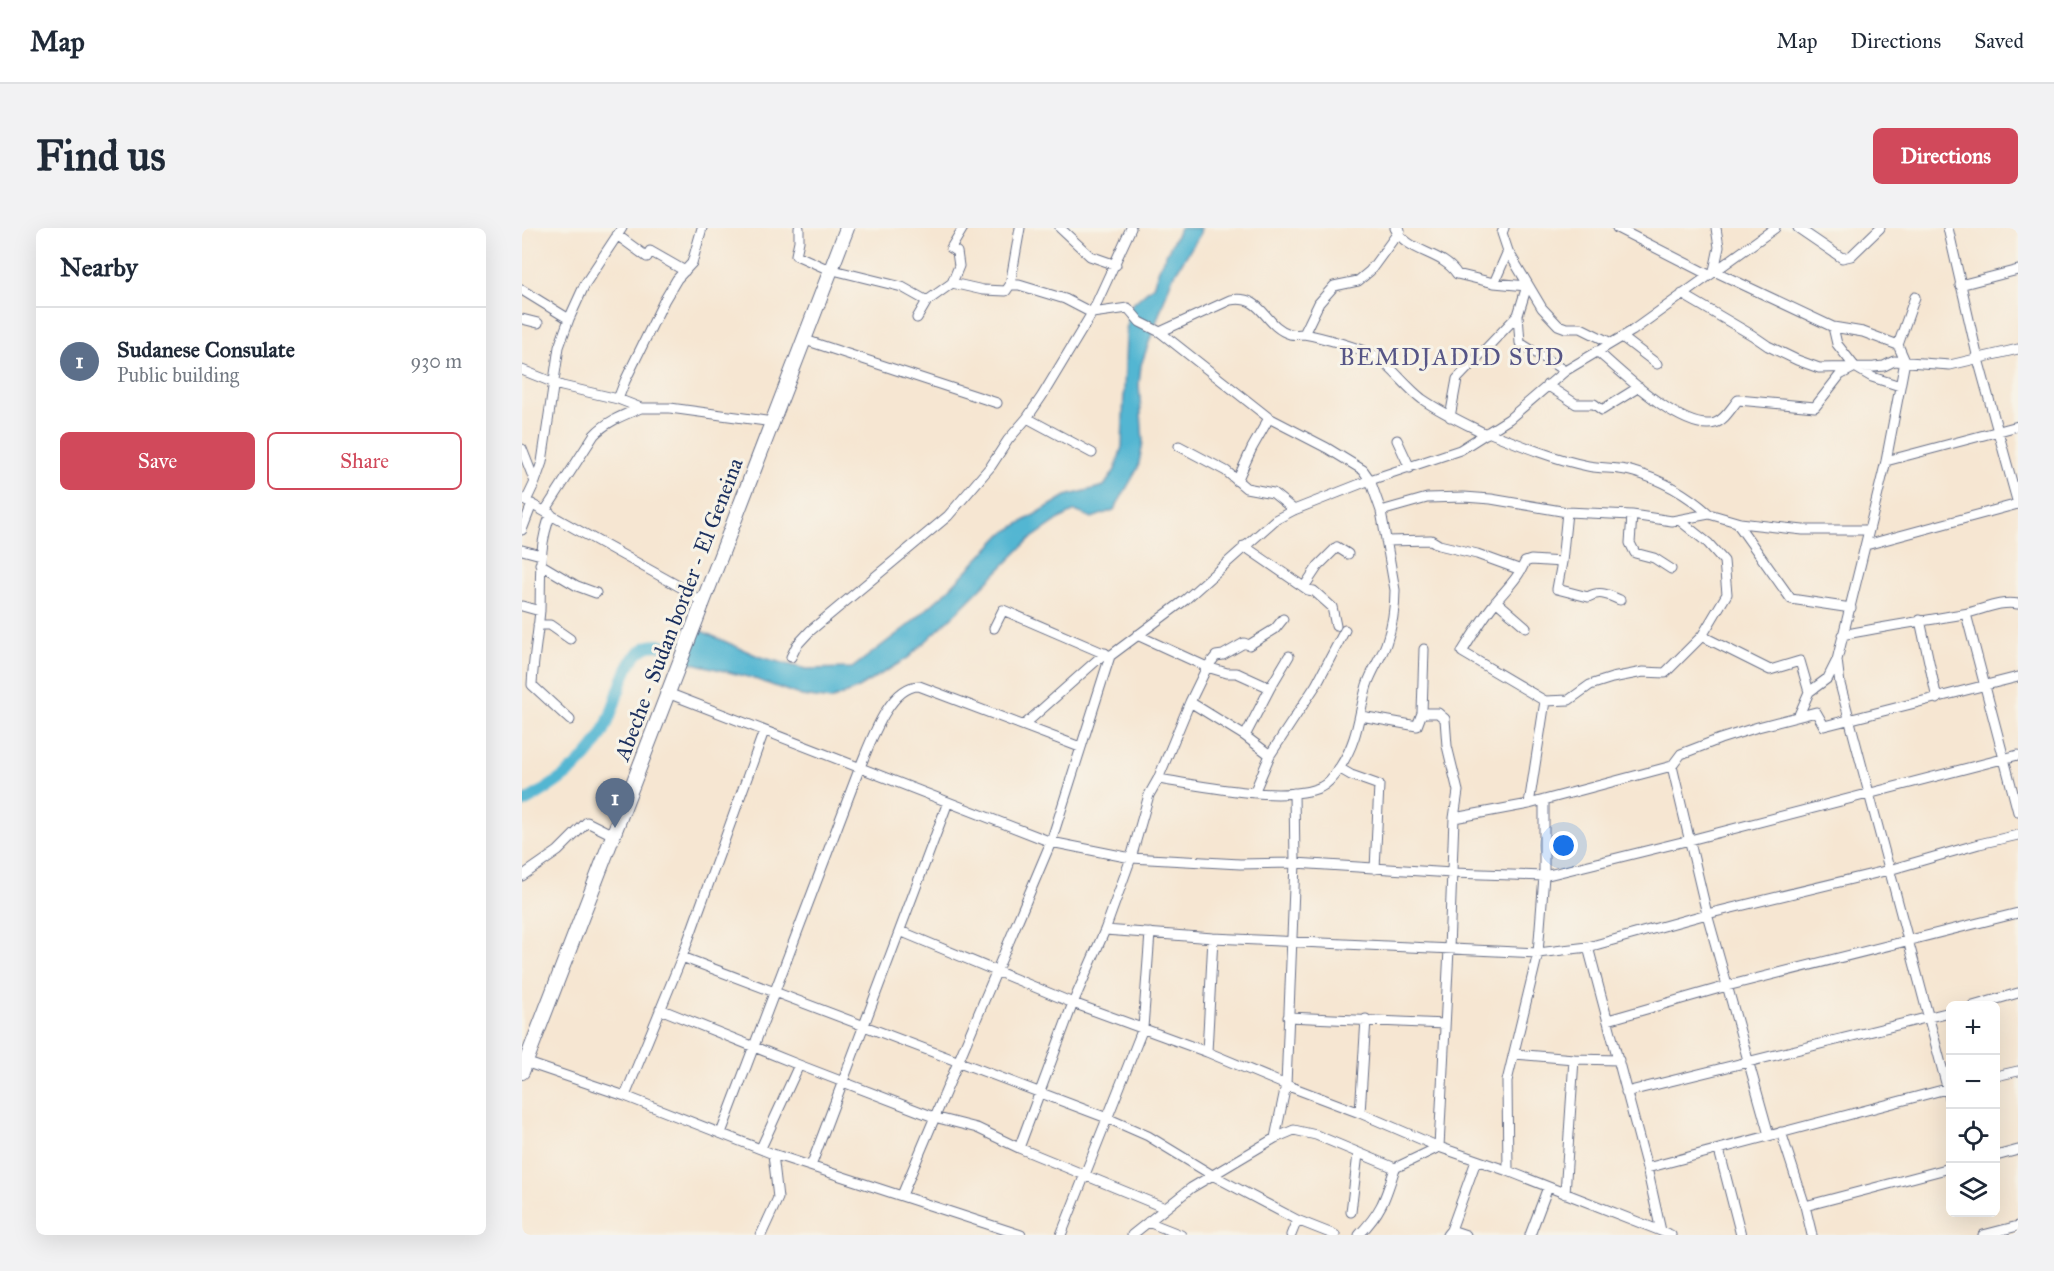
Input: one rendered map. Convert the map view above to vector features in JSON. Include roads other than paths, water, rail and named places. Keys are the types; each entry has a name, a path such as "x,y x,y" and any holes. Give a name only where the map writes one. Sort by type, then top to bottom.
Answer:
{"highway":[{"name":"Abeche - Sudan border - El Geneina","path":"523,1062 700,601 805,340 840,228"},
{"name":"Abeche - Sudan border - El Geneina","path":"720,551 766,421 828,268 848,228"},
{"name":"Abeche - Sudan border - El Geneina","path":"584,902 607,831 665,692"}],"street":[{"path":"618,399 664,301 677,279 692,263 702,228"},
{"path":"800,228 796,255 828,268 902,287 927,301"},
{"path":"917,318 927,301 952,283 959,266 957,252 951,248 963,228"},
{"path":"952,283 983,290 1006,291 1010,285 1020,228"},
{"path":"1060,228 1090,256 1116,265"},
{"path":"791,657 797,645 810,631 948,516 990,466 1008,440 1028,418 1092,313 1131,228"},
{"path":"1504,228 1502,233 1508,251 1527,286 1557,325 1566,328 1581,328 1611,343"},
{"path":"1617,228 1833,327 1863,332 1898,345"},
{"path":"1711,273 1719,247 1716,228"},
{"path":"1024,725 1108,654 1185,600 1275,520 1294,510 1370,480 1460,450 1509,419 1565,371 1622,337 1775,228"},
{"path":"1798,228 1842,258 1851,256 1880,228"},
{"path":"1866,545 2018,504 1978,359 1948,228"},
{"path":"1305,334 1319,303 1334,286 1358,281 1370,271 1398,230 1423,252 1451,265 1457,274 1494,283 1527,286"},
{"path":"522,530 527,501 542,462 559,346 585,284 619,232 646,257 650,251 685,271"},
{"path":"1494,283 1508,251"},
{"path":"1960,285 2018,270"},
{"path":"1010,285 1018,285 1065,299 1092,313 1128,308 1140,322 1160,332 1269,418 1327,448 1363,470 1370,480 1381,511 1395,601 1386,645 1367,686 1356,735 1340,768 1323,786 1294,793 1254,793 1158,779"},
{"path":"1527,286 1518,315 1520,343 1565,371"},
{"path":"522,290 570,319"},
{"path":"1682,294 1752,334 1768,346 1819,368 1874,367 1884,366 1894,361 1950,365 2018,349"},
{"path":"1799,716 1809,692 1828,678 1837,660 1886,462 1905,361 1898,345 1915,297"},
{"path":"1160,332 1230,300 1252,301 1276,326 1290,333 1305,334 1378,358 1421,398 1450,417 1487,433 1588,466 1633,471 1692,498 1709,514 1740,523 1803,530 1869,530"},
{"path":"1450,417 1457,379 1518,315"},
{"path":"522,319 538,323"},
{"path":"1833,327 1838,344 1855,367 1872,377 1900,386"},
{"path":"1622,337 1657,364"},
{"path":"805,340 997,403"},
{"path":"1597,351 1660,404 1680,417 1708,424 1716,423 1725,416 1738,400 1815,407 1840,375 1855,367"},
{"path":"522,370 553,382 618,399 641,408 670,408 766,421"},
{"path":"1547,386 1576,404 1594,404 1602,410 1639,387"},
{"path":"570,720 532,685 540,611 541,560 548,513 594,435 614,420 641,408"},
{"path":"1028,418 1092,453"},
{"path":"1237,481 1269,418"},
{"path":"1886,462 2018,426"},
{"path":"1397,440 1410,468"},
{"path":"1179,446 1215,464 1246,488 1274,494 1294,510"},
{"path":"522,449 535,482"},
{"path":"1381,511 1427,498 1464,497 1491,499 1567,512 1632,515 1672,522 1709,514"},
{"path":"527,501 682,588 700,601"},
{"path":"1567,512 1557,589 1588,597 1604,592 1620,600"},
{"path":"1632,515 1630,543 1635,553 1654,558 1671,569"},
{"path":"1562,562 1531,560 1525,562 1509,588 1496,601 1478,626 1462,652 1545,701 1569,700 1590,686 1612,678 1643,672 1665,673 1702,636 1727,594 1724,561 1708,543 1679,520"},
{"path":"1740,523 1739,526 1791,599 1851,608"},
{"path":"1386,541 1431,540 1439,545 1477,554 1521,570"},
{"path":"1244,546 1314,591 1332,607 1341,628 1316,685 1270,755 1254,793"},
{"path":"1305,587 1318,566 1337,547 1348,554"},
{"path":"522,549 577,586 596,593"},
{"path":"1496,601 1526,627"},
{"path":"1842,635 1966,614 2010,602 2018,604"},
{"path":"522,606 540,611"},
{"path":"994,628 1003,610 1108,654"},
{"path":"1966,614 2018,812"},
{"path":"1019,1148 1073,1004 1105,930 1131,858 1149,795 1207,667 1216,656 1223,655 1244,644 1249,645 1275,629 1283,619"},
{"path":"1920,620 1937,699"},
{"path":"538,625 550,625 570,639"},
{"path":"1137,635 1207,667 1227,673 1237,673 1270,688"},
{"path":"1702,636 1770,670 1800,661 1809,692"},
{"path":"1361,716 1417,726 1422,713 1424,649"},
{"path":"902,1195 1051,842 1108,654"},
{"path":"1245,736 1289,656"},
{"path":"1837,660 1840,684 1946,1076"},
{"path":"522,675 532,678"},
{"path":"1454,818 1529,804 1672,766 1681,754 1748,730 1799,716 1816,712 1824,726 2018,677"},
{"path":"721,1133 860,767 880,722 891,704 906,689 919,686 1080,747"},
{"path":"665,692 1051,842 1131,858 1240,864 1295,863 1375,869 1544,876 2018,755"},
{"path":"1529,804 1545,701"},
{"path":"1190,702 1245,736 1270,755"},
{"path":"1422,713 1438,713 1445,719 1447,746 1458,791 1454,818 1439,1147"},
{"path":"624,1096 682,957 764,731"},
{"path":"1672,766 1707,914 1769,1135"},
{"path":"1340,768 1351,776 1379,784 1375,869"},
{"path":"1275,1138 1286,1085 1295,863 1294,793"},
{"path":"1508,1171 1507,1081 1538,952 1544,876 1544,800"},
{"path":"811,1166 948,802"},
{"path":"522,876 558,850 587,822 607,831"},
{"path":"1105,930 1213,938 1449,949 1538,952 1588,947 1707,914 1889,870 2018,835"},
{"path":"1608,1020 1727,986 2018,913"},
{"path":"900,931 1073,1004 1207,1052 1439,1147 1508,1171 1671,1235"},
{"path":"1061,1235 1143,1028 1150,933"},
{"path":"1207,1052 1213,938"},
{"path":"1588,947 1662,1231"},
{"path":"682,957 1107,1118 1148,1136 1212,1175 1297,1220 1335,1235"},
{"path":"1988,1001 2018,993"},
{"path":"660,1009 934,1117 977,1128 1019,1148 1165,1208"},
{"path":"1626,1092 1946,1013"},
{"path":"1288,1017 1445,1024"},
{"path":"1360,1113 1366,1019"},
{"path":"1514,1054 1619,1060"},
{"path":"1565,1194 1574,1059"},
{"path":"523,1062 624,1096 773,1154 1021,1235"},
{"path":"761,1148 799,1065"},
{"path":"2000,1075 2018,1071"},
{"path":"1647,1168 1769,1135 1946,1092"},
{"path":"1132,1235 1212,1175 1275,1138 1294,1130 1316,1135 1395,1168 1439,1147"},
{"path":"1781,1132 1812,1235"},
{"path":"1719,1150 1741,1235"},
{"path":"2000,1155 2018,1150"},
{"path":"761,1235 778,1198 773,1154"},
{"path":"1351,1212 1358,1154"},
{"path":"1466,1235 1449,1233 1476,1161"},
{"path":"1359,1235 1375,1217 1385,1199 1395,1168"},
{"path":"1804,1206 1946,1169"},
{"path":"1530,1235 1548,1187"},
{"path":"1291,1235 1297,1220"},
{"path":"1148,1222 1181,1235"},
{"path":"1983,1235 2018,1226"}],"water":[{"path":"1180,228 1201,228 1199,236 1172,278 1141,365 1139,384 1143,442 1138,468 1114,510 1092,518 1075,511 1061,518 1029,540 908,658 858,688 831,700 802,696 752,678 685,661 697,629 760,657 806,669 852,668 910,624 945,593 1002,534 1066,496 1104,486 1115,470 1122,447 1128,308 1153,286 1160,266"}],"waterway":[{"path":"522,803 545,790 587,756 607,725 625,675 637,655 650,646 667,646"}],"place":[{"name":"Sudanese Consulate","path":"615,828"}],"district":[{"name":"BEMDJADID SUD","path":"1452,357"}]}
